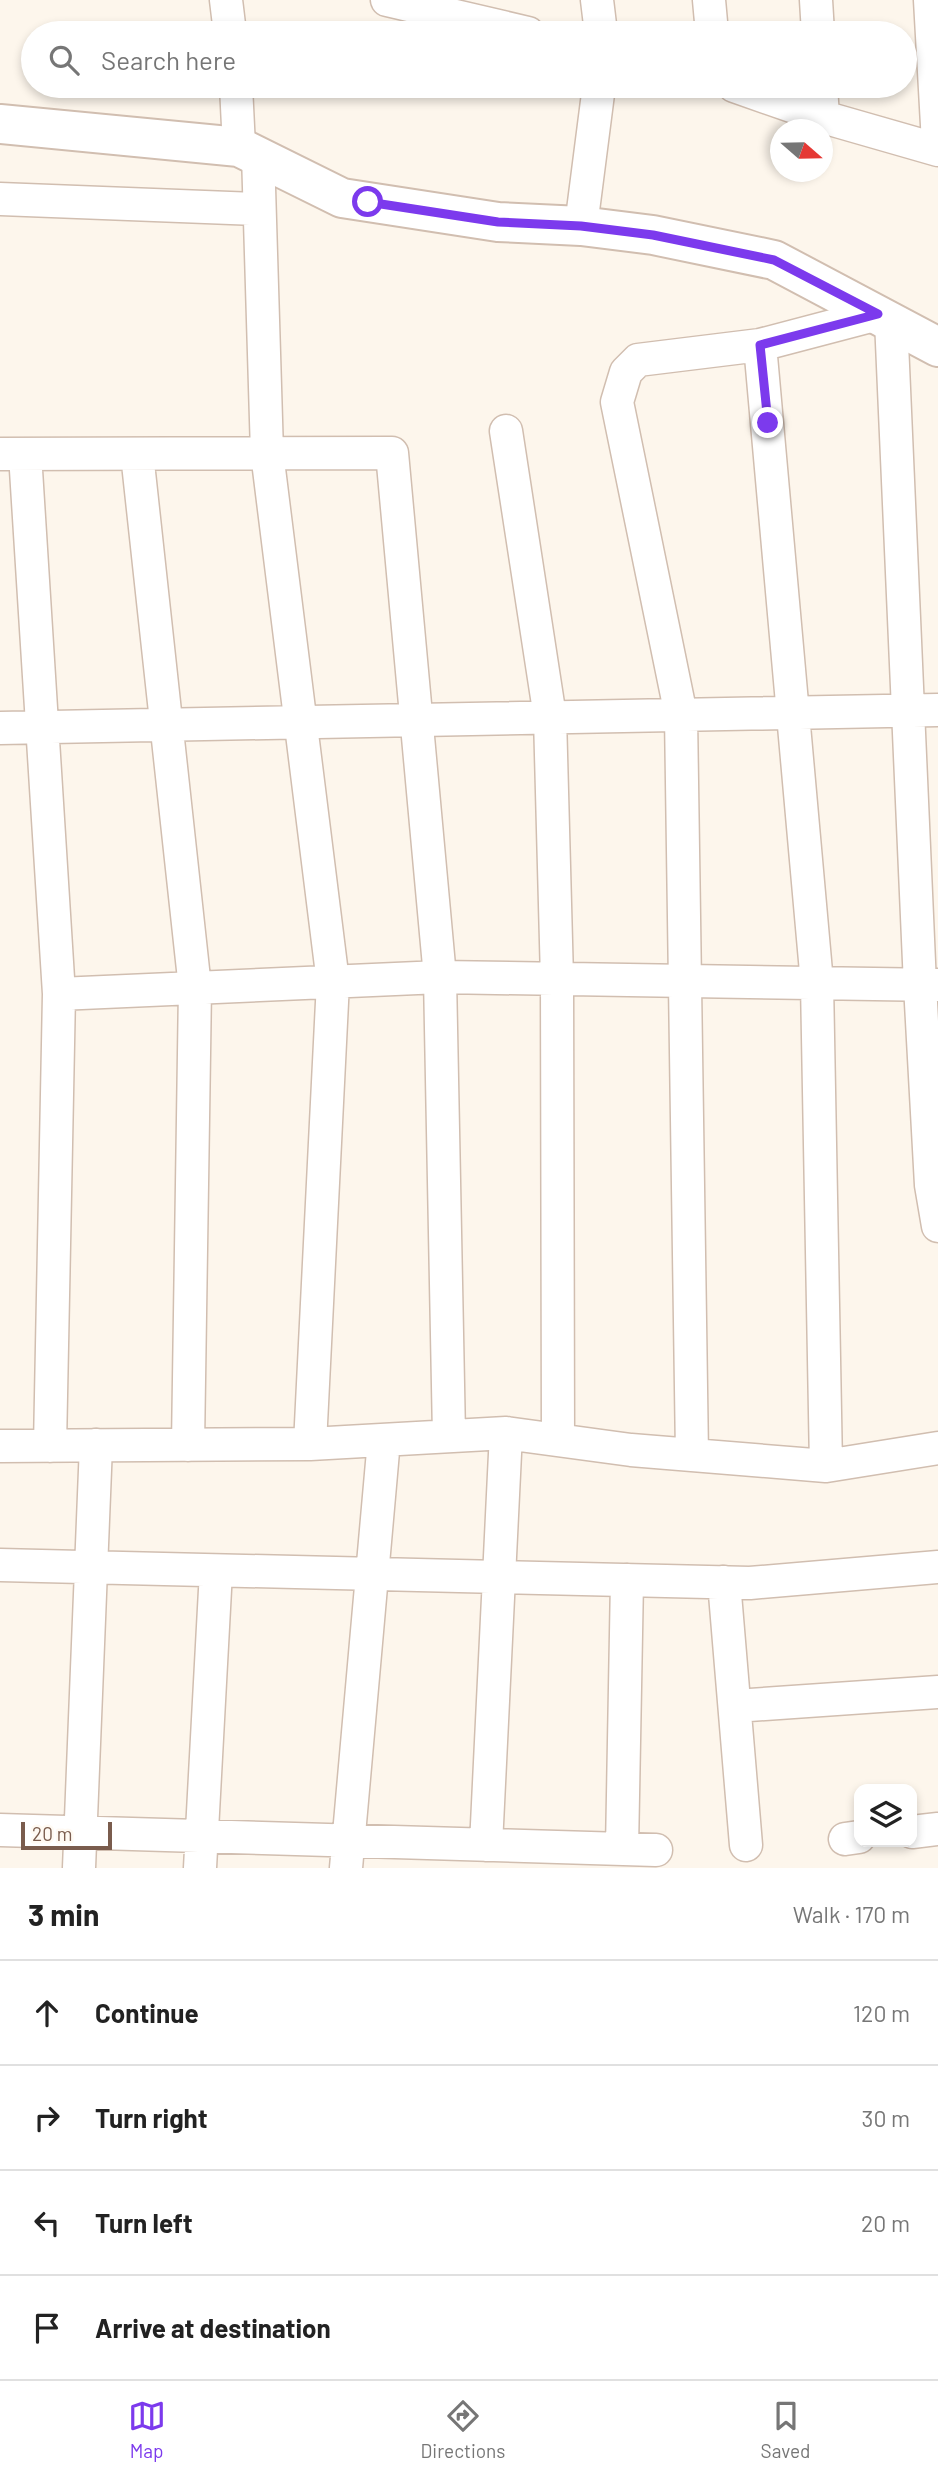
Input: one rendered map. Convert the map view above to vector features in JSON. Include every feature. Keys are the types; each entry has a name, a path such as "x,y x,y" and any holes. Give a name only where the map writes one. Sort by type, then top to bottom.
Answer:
{"street":[{"path":"226,0 229,21"},
{"path":"387,0 458,8 494,21"},
{"path":"597,0 600,21"},
{"path":"709,0 711,21"},
{"path":"816,0 817,21"},
{"path":"930,0 938,143"},
{"path":"238,98 257,209 267,453 333,982 310,1444"},
{"path":"581,226 597,98"},
{"path":"768,98 823,117 938,150"},
{"path":"822,98 823,117"},
{"path":"0,124 248,150 342,198 498,222 581,226 653,235 774,260 938,347"},
{"path":"0,200 257,209"},
{"path":"692,1455 681,715 617,402 626,372 638,360 760,345 884,317"},
{"path":"884,317 924,710 931,1185 938,1226"},
{"path":"760,345 795,712 817,983 826,1466"},
{"path":"506,431 550,717 557,979 558,1440"},
{"path":"50,1446 59,994 42,727 13,454 392,453 419,720 440,977 449,1436"},
{"path":"136,454 195,988 188,1445"},
{"path":"0,727 924,710"},
{"path":"59,994 440,977 929,985"},
{"path":"486,1845 506,1433"},
{"path":"0,1446 310,1444 506,1433 692,1455 826,1466 938,1448"},
{"path":"347,1855 384,1440"},
{"path":"79,1868 96,1445"},
{"path":"0,1565 750,1583 938,1567"},
{"path":"201,1853 216,1571"},
{"path":"622,1849 627,1580"},
{"path":"724,1582 746,1844"},
{"path":"735,1706 938,1692"},
{"path":"917,1831 938,1829"},
{"path":"0,1830 80,1833 201,1853 347,1855 486,1845 656,1850"}],"route":[{"path":"368,202 498,222 581,226 653,235 774,260 878,314 760,345 768,423"}]}
